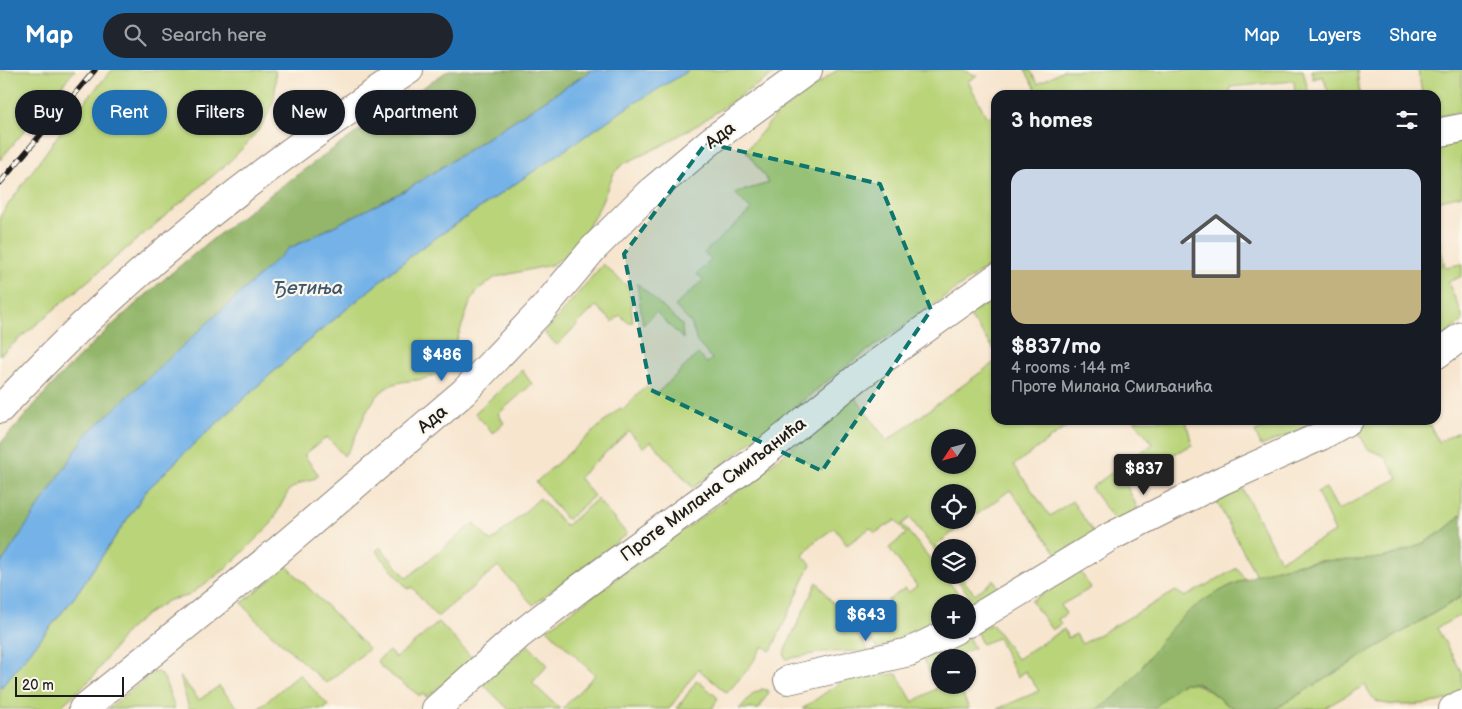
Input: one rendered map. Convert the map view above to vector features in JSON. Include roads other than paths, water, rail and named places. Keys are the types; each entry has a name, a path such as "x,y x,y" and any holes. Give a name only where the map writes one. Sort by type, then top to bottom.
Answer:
{"street":[{"path":"0,409 49,356 118,290 173,243 295,148 409,70"},
{"name":"Ада","path":"83,709 273,555 464,392 542,310 593,249 648,194 712,140 808,70"},
{"path":"1441,132 1462,128"},
{"name":"Проте Милана Смиљанића","path":"436,709 518,636 580,588 752,463 858,378 991,282"},
{"path":"1441,351 1462,336"},
{"path":"976,618 1110,537 1221,481 1321,436 1340,425"},
{"path":"788,680 909,652 936,639"},
{"path":"1453,709 1462,704"}],"water":[{"name":"Ђетиња","path":"592,70 690,70 628,107 418,250 302,346 194,444 147,490 73,599 0,689 0,565 87,434 288,249 408,189"}],"railway":[{"path":"0,183 95,70"}]}
